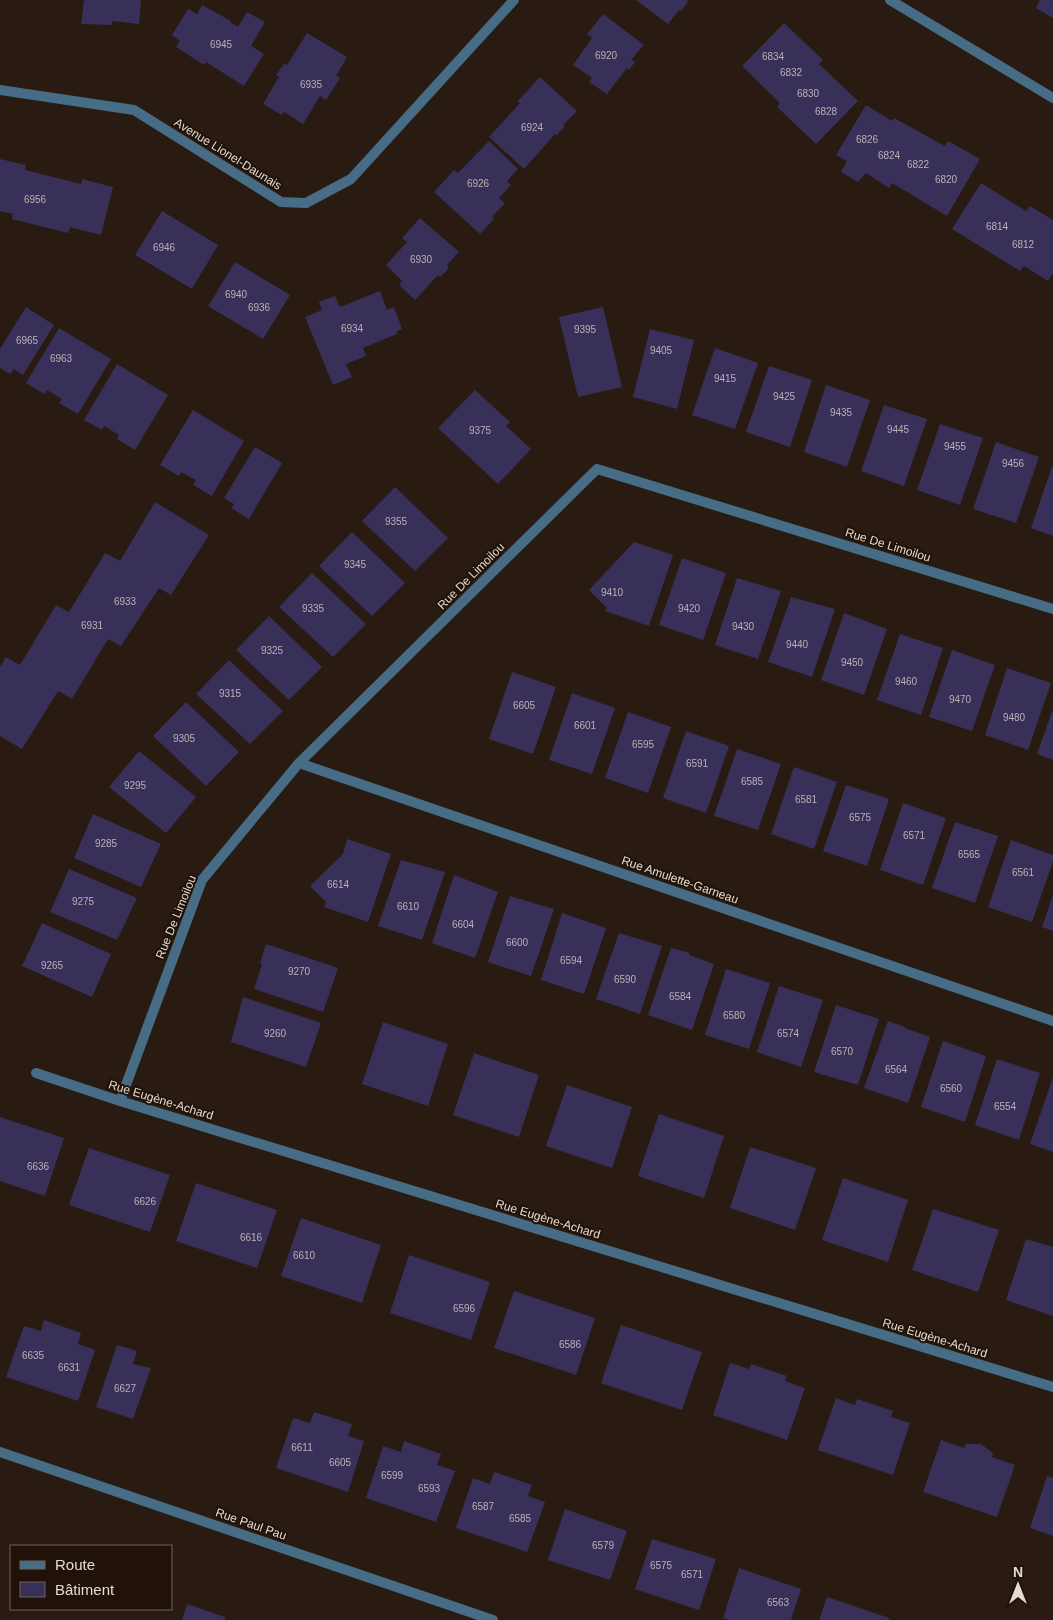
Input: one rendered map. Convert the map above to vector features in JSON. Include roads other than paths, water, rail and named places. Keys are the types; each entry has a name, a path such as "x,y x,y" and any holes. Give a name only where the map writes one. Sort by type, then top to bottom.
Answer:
{"street":[{"name":"Avenue Lionel-Daunais","path":"0,90 134,110 281,202 306,203 351,178 514,0"},
{"path":"890,0 1053,98"},
{"name":"Rue De Limoilou","path":"120,1101 202,880 299,763 597,469 1053,608"},
{"name":"Rue Amulette-Garneau","path":"299,763 1053,1022"},
{"name":"Rue Eugène-Achard","path":"36,1073 120,1101 1053,1387"},
{"name":"Rue Paul Pau","path":"0,1452 494,1620"}]}
